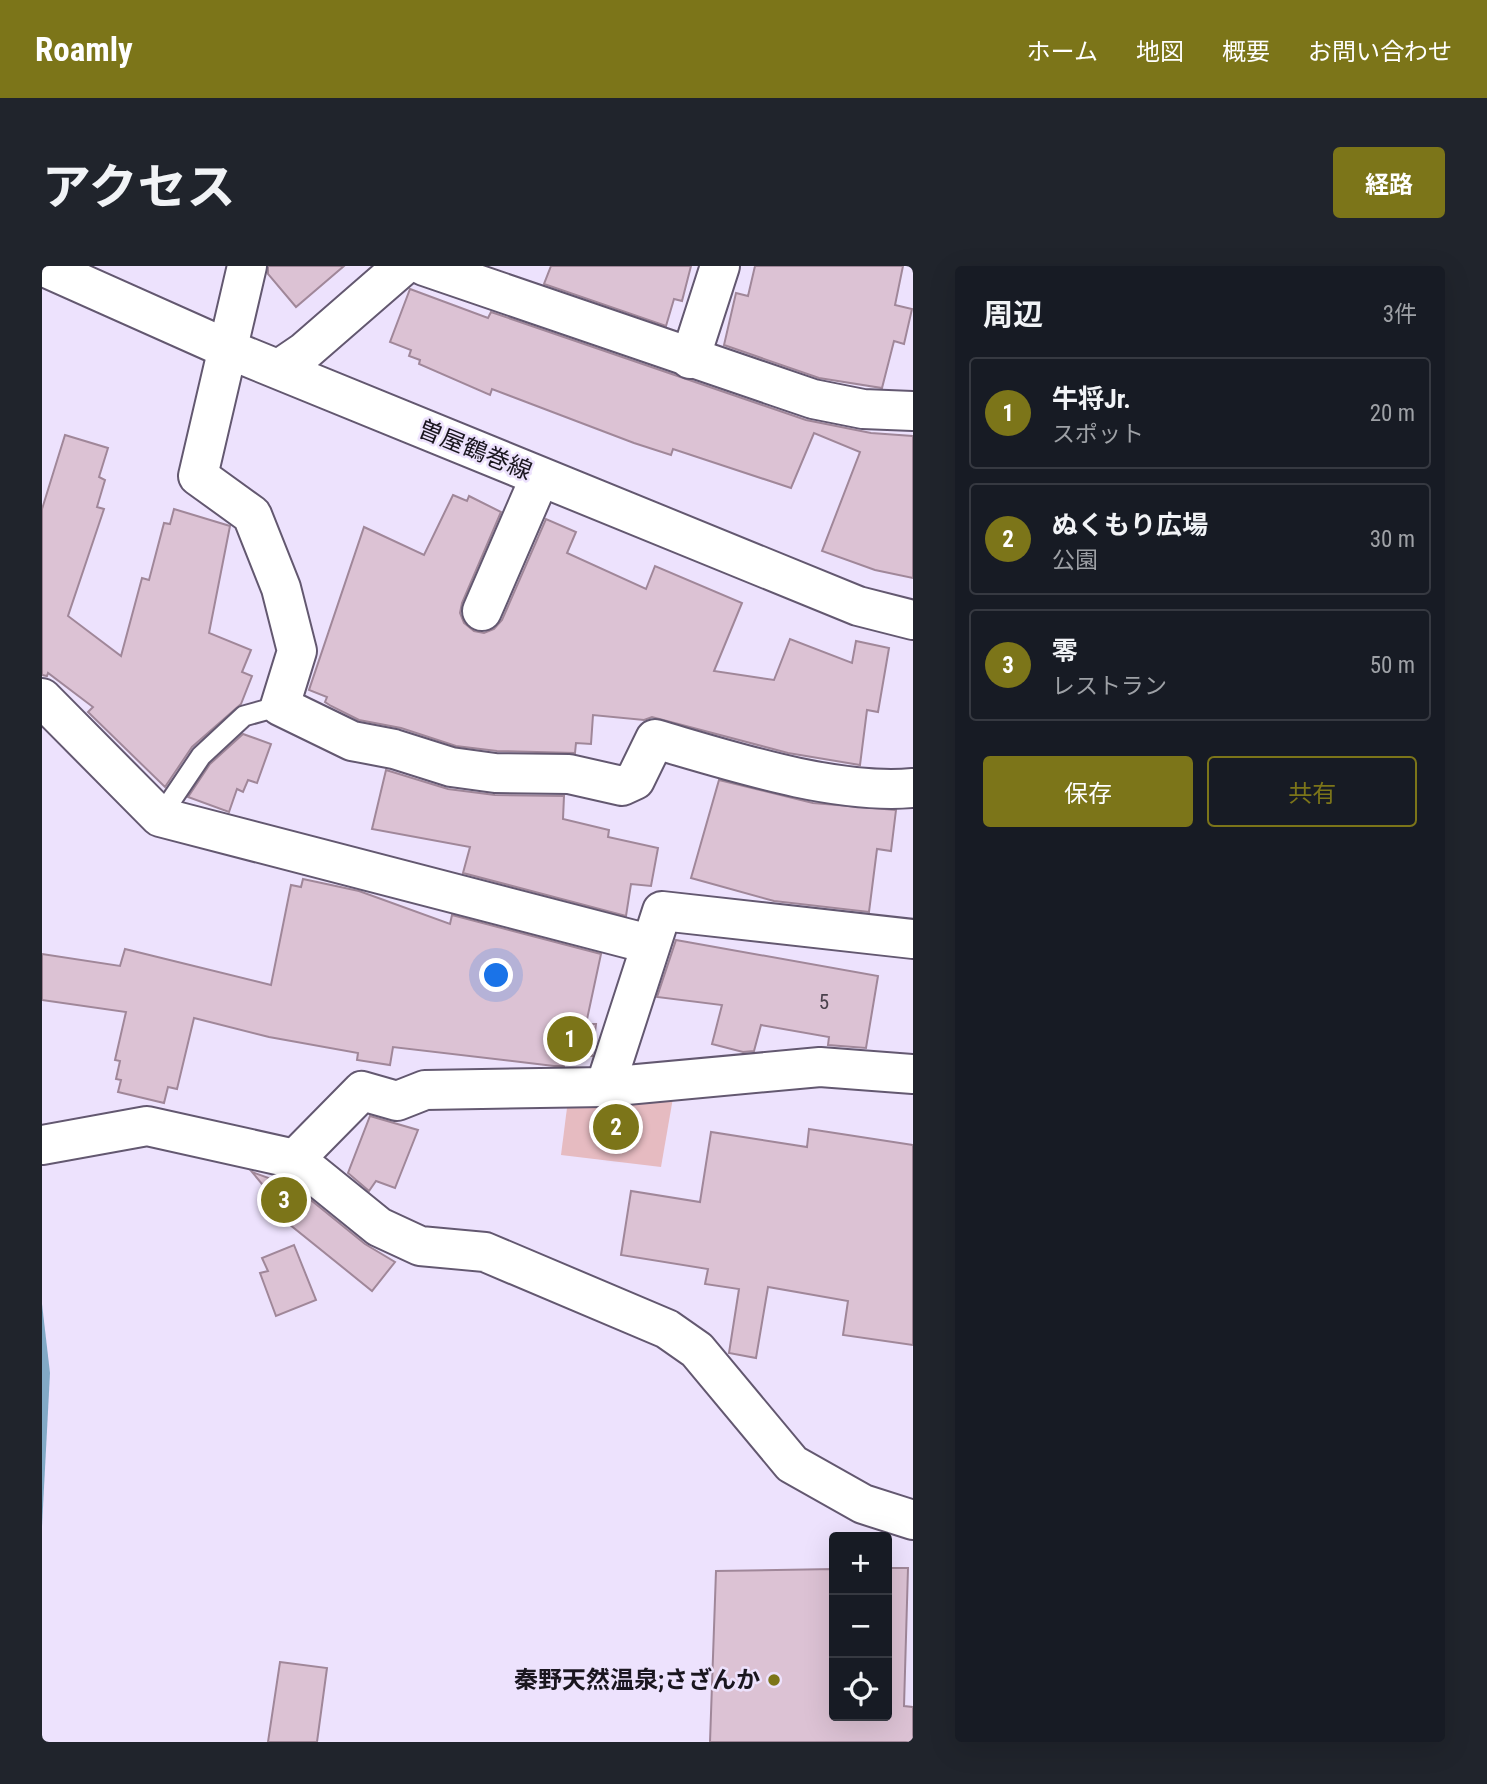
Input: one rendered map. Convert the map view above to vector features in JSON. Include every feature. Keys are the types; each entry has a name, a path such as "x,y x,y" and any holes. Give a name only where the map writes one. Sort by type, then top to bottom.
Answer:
{"street":[{"name":"曽屋鶴巻線","path":"42,266 228,349 540,477 858,606 913,620"},
{"path":"247,266 198,476 253,516 281,588 297,651 280,706 352,741 394,749 451,767 495,774 569,774 622,786 635,780 655,739 773,772 887,790 913,788"},
{"path":"279,369 304,352 403,266"},
{"path":"424,266 813,399 863,409 913,411"},
{"path":"690,359 720,266"},
{"path":"482,611 540,477"},
{"path":"42,698 160,817 649,944"},
{"path":"606,1087 649,944 662,911 913,939"},
{"path":"295,1159 362,1091 397,1101 425,1090 606,1087 820,1067 913,1074"},
{"path":"42,1145 147,1126 295,1159 379,1227 420,1245 485,1252 667,1329 697,1350 792,1464 863,1504 913,1520"}],"lane":[{"path":"160,817 201,756 244,716 280,706"}],"shaded area":[{"path":"674,1092 661,1167 561,1155 568,1100"}],"water":[{"path":"42,1304 50,1373 42,1526"}],"building":[{"path":"268,266 344,266 296,307 268,274"},
{"path":"551,266 691,266 682,301 674,299 666,326 544,284"},
{"path":"755,266 903,266 895,305 912,309 904,344 894,341 882,388 819,378 724,345 736,293 748,296"},
{"path":"410,289 488,318 491,312 806,420 871,433 913,436 913,578 875,570 822,551 860,452 814,433 791,488 673,449 671,455 634,443 492,389 490,395 419,364 420,360 409,356 411,350 390,342"},
{"path":"65,435 108,448 99,477 105,480 97,507 104,509 68,616 121,656 142,578 149,580 164,523 170,524 174,509 230,526 209,633 251,650 242,672 252,676 241,704 192,747 165,787 88,712 93,707 48,673 47,676 42,675 42,509"},
{"path":"453,495 467,501 469,496 501,512 462,603 460,613 464,623 474,631 484,633 494,629 502,620 546,519 576,532 567,553 646,589 655,566 742,603 714,671 774,680 790,639 852,663 856,641 889,648 878,712 867,710 860,765 788,753 652,717 644,720 593,715 591,744 576,743 575,753 497,751 456,746 401,728 359,720 331,706 325,702 327,697 309,690 364,527 424,555"},
{"path":"243,734 271,744 257,783 248,780 243,792 237,789 229,812 188,797 210,764"},
{"path":"386,770 448,789 495,795 564,796 563,819 609,830 608,837 658,848 651,886 631,884 626,916 463,873 470,847 372,829"},
{"path":"719,780 813,803 896,810 891,851 877,849 869,912 774,901 691,878"},
{"path":"303,879 359,891 450,924 452,915 601,954 586,1024 596,1024 592,1056 564,1054 564,1066 554,1066 393,1047 390,1065 357,1060 358,1053 269,1037 194,1018 177,1089 168,1087 164,1103 118,1092 121,1080 116,1079 120,1061 115,1060 126,1012 42,1000 42,954 120,966 125,949 271,985 291,885 301,887"},
{"path":"676,940 878,976 866,1048 828,1045 829,1037 761,1025 754,1051 743,1052 712,1044 722,1005 657,997"},
{"path":"370,1116 418,1130 395,1188 376,1181 369,1191 348,1173"},
{"path":"809,1129 913,1145 913,1345 843,1335 848,1301 768,1287 756,1358 729,1353 739,1289 705,1284 708,1269 621,1255 631,1191 700,1202 711,1132 807,1147"},
{"path":"252,1172 296,1188 365,1244 395,1262 372,1291 289,1224 292,1220"},
{"path":"294,1245 316,1300 276,1316 260,1273 268,1271 262,1258"},
{"name":"秦野天然温泉;さざんか","path":"892,1568 908,1568 904,1706 913,1707 913,1742 710,1742 716,1571 829,1569 829,1721 892,1721"},
{"path":"280,1662 327,1668 317,1742 268,1742"}],"place":[{"name":"牛将Jr.","path":"570,1039"},
{"name":"ぬくもり広場","path":"616,1127"},
{"name":"零","path":"284,1200"},
{"name":"秦野天然温泉;さざんか","path":"774,1680"}]}
